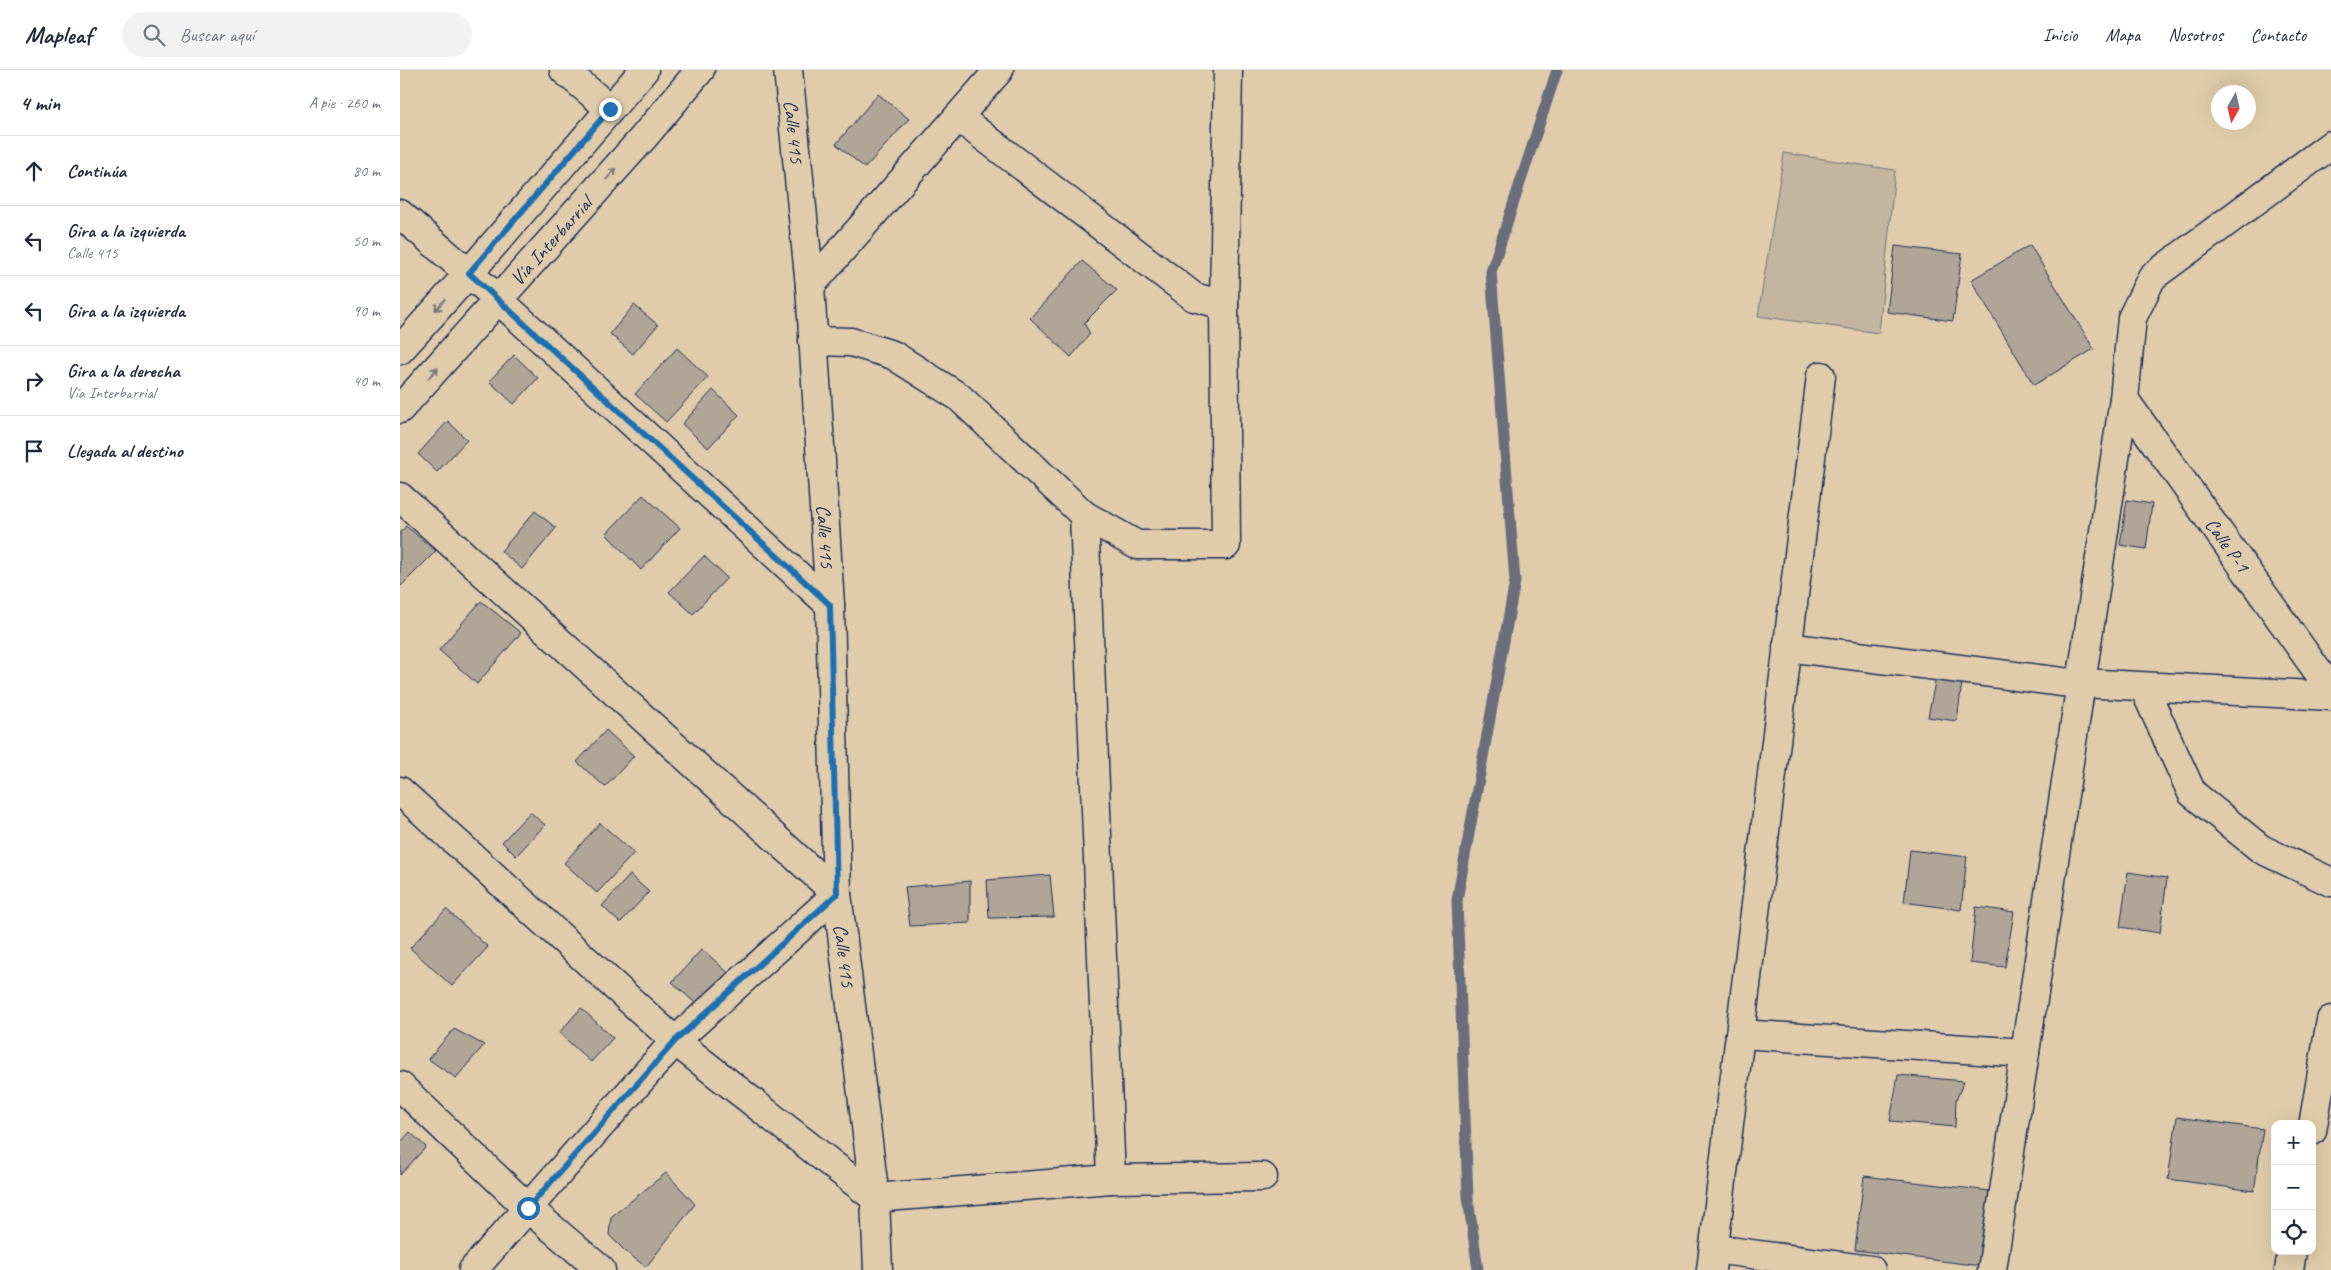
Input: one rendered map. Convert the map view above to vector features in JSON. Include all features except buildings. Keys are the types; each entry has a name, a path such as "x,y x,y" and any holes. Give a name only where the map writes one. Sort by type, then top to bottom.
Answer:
{"street":[{"path":"564,70 610,109"},
{"name":"Vía Interbarrial","path":"400,350 644,70"},
{"name":"Vía Interbarrial","path":"400,409 643,138 700,70"},
{"name":"Calle 415","path":"788,70 810,286 830,605 837,894 875,1198 878,1270"},
{"path":"810,286 999,70"},
{"path":"813,341 851,342 894,355 902,360 959,397 1084,515 1137,545 1226,545 1224,305 1228,70"},
{"path":"958,117 1194,297 1224,305"},
{"path":"1992,1270 2124,398 2132,318 2152,277 2331,145"},
{"path":"400,214 469,273 830,605"},
{"path":"1820,376 1712,1259 1871,1270"},
{"name":"Calle P-1","path":"2124,398 2331,690"},
{"path":"400,497 837,894 675,1041 472,1270"},
{"path":"1084,515 1111,1179"},
{"path":"1787,647 2081,683 2144,688 2331,696"},
{"path":"2144,688 2192,792 2261,849 2331,882"},
{"path":"400,791 675,1041 875,1198 1111,1179 1263,1177"},
{"path":"2314,1120 2331,1020"},
{"path":"1740,1034 2025,1053"},
{"path":"400,1086 528,1208 601,1270"},
{"path":"2289,1270 2291,1255"}],"shaded area":[{"path":"1784,153 1895,170 1879,333 1758,316"}],"waterway":[{"path":"1478,1270 1468,1198 1457,900 1515,581 1491,272 1557,70"}],"route":[{"path":"528,1208 675,1041 837,894 830,605 469,273 610,109"}]}
